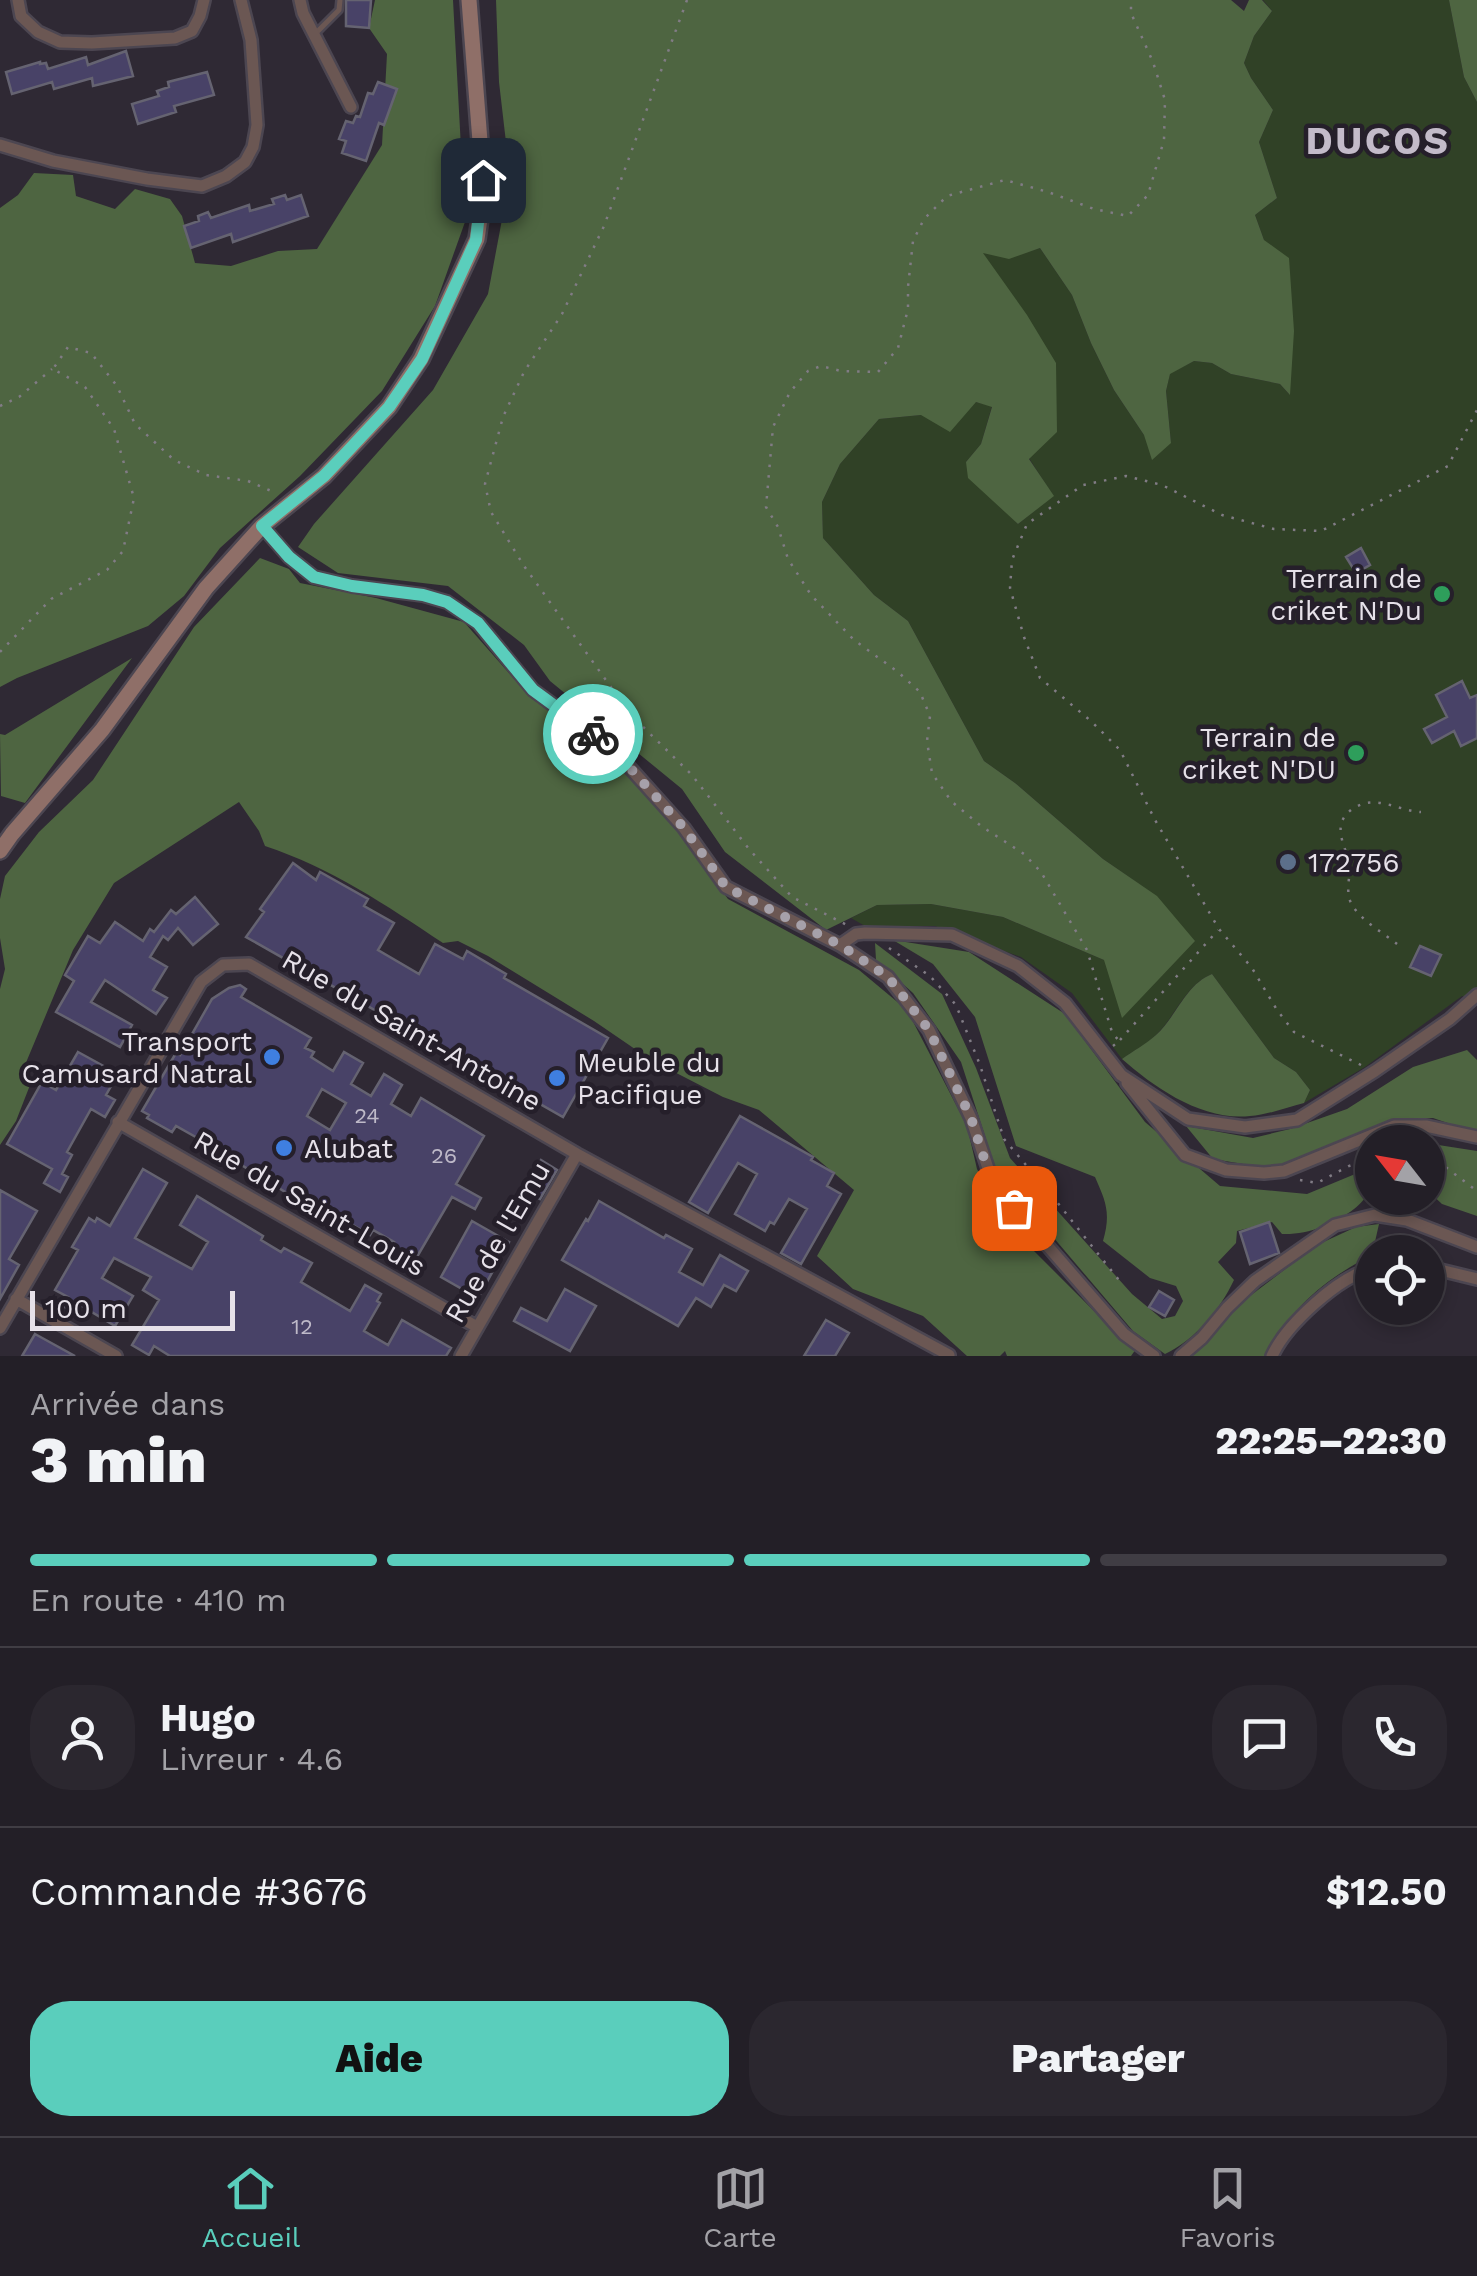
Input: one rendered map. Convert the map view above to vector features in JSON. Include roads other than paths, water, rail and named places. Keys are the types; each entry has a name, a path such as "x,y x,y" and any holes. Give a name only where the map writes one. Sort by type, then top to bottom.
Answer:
{"main road":[{"path":"0,851 102,730 206,588 262,526 324,476 389,407 422,359 476,240 483,180 469,0"}],"street":[{"path":"18,0 21,16 38,32 60,42 92,43 175,38 192,31 204,0"},
{"path":"0,145 53,162 147,179 202,186 226,176 245,162 257,125 251,40 240,0"},
{"path":"300,0 352,107"},
{"path":"262,526 289,557 314,577 423,595 447,602 478,623 533,690 613,749 684,828 726,887 840,945 888,977 929,1030 971,1118 992,1183 1124,1334 1154,1356"},
{"path":"840,945 866,932 952,935 1018,966 1065,1004 1185,1154 1226,1170 1284,1171 1394,1126 1426,1126 1477,1138"},
{"name":"Rue du Saint-Antoine","path":"0,1328 200,982 223,966 249,964 577,1154 949,1355"},
{"path":"1122,1075 1188,1119 1245,1127 1297,1120 1374,1072 1450,1019 1477,995"},
{"name":"Rue du Saint-Louis","path":"118,1122 477,1327"},
{"name":"Rue de l'Emu","path":"460,1356 577,1154"},
{"path":"1181,1356 1255,1281 1334,1224 1375,1216 1407,1220 1477,1247"},
{"path":"1445,1272 1477,1279"},
{"path":"1272,1356 1292,1327 1355,1274"},
{"path":"16,1299 116,1356"}],"lane":[{"path":"315,34 339,10 340,0"}],"place":[{"name":"Terrain de criket N'Du","path":"1442,594"},
{"name":"Terrain de criket N'DU","path":"1356,753"},
{"name":"172756","path":"1288,862"},
{"name":"Transport Camusard Natral","path":"272,1057"},
{"name":"Meuble du Pacifique","path":"557,1078"},
{"name":"Alubat","path":"284,1148"}],"district":[{"name":"DUCOS","path":"1378,141"}]}
